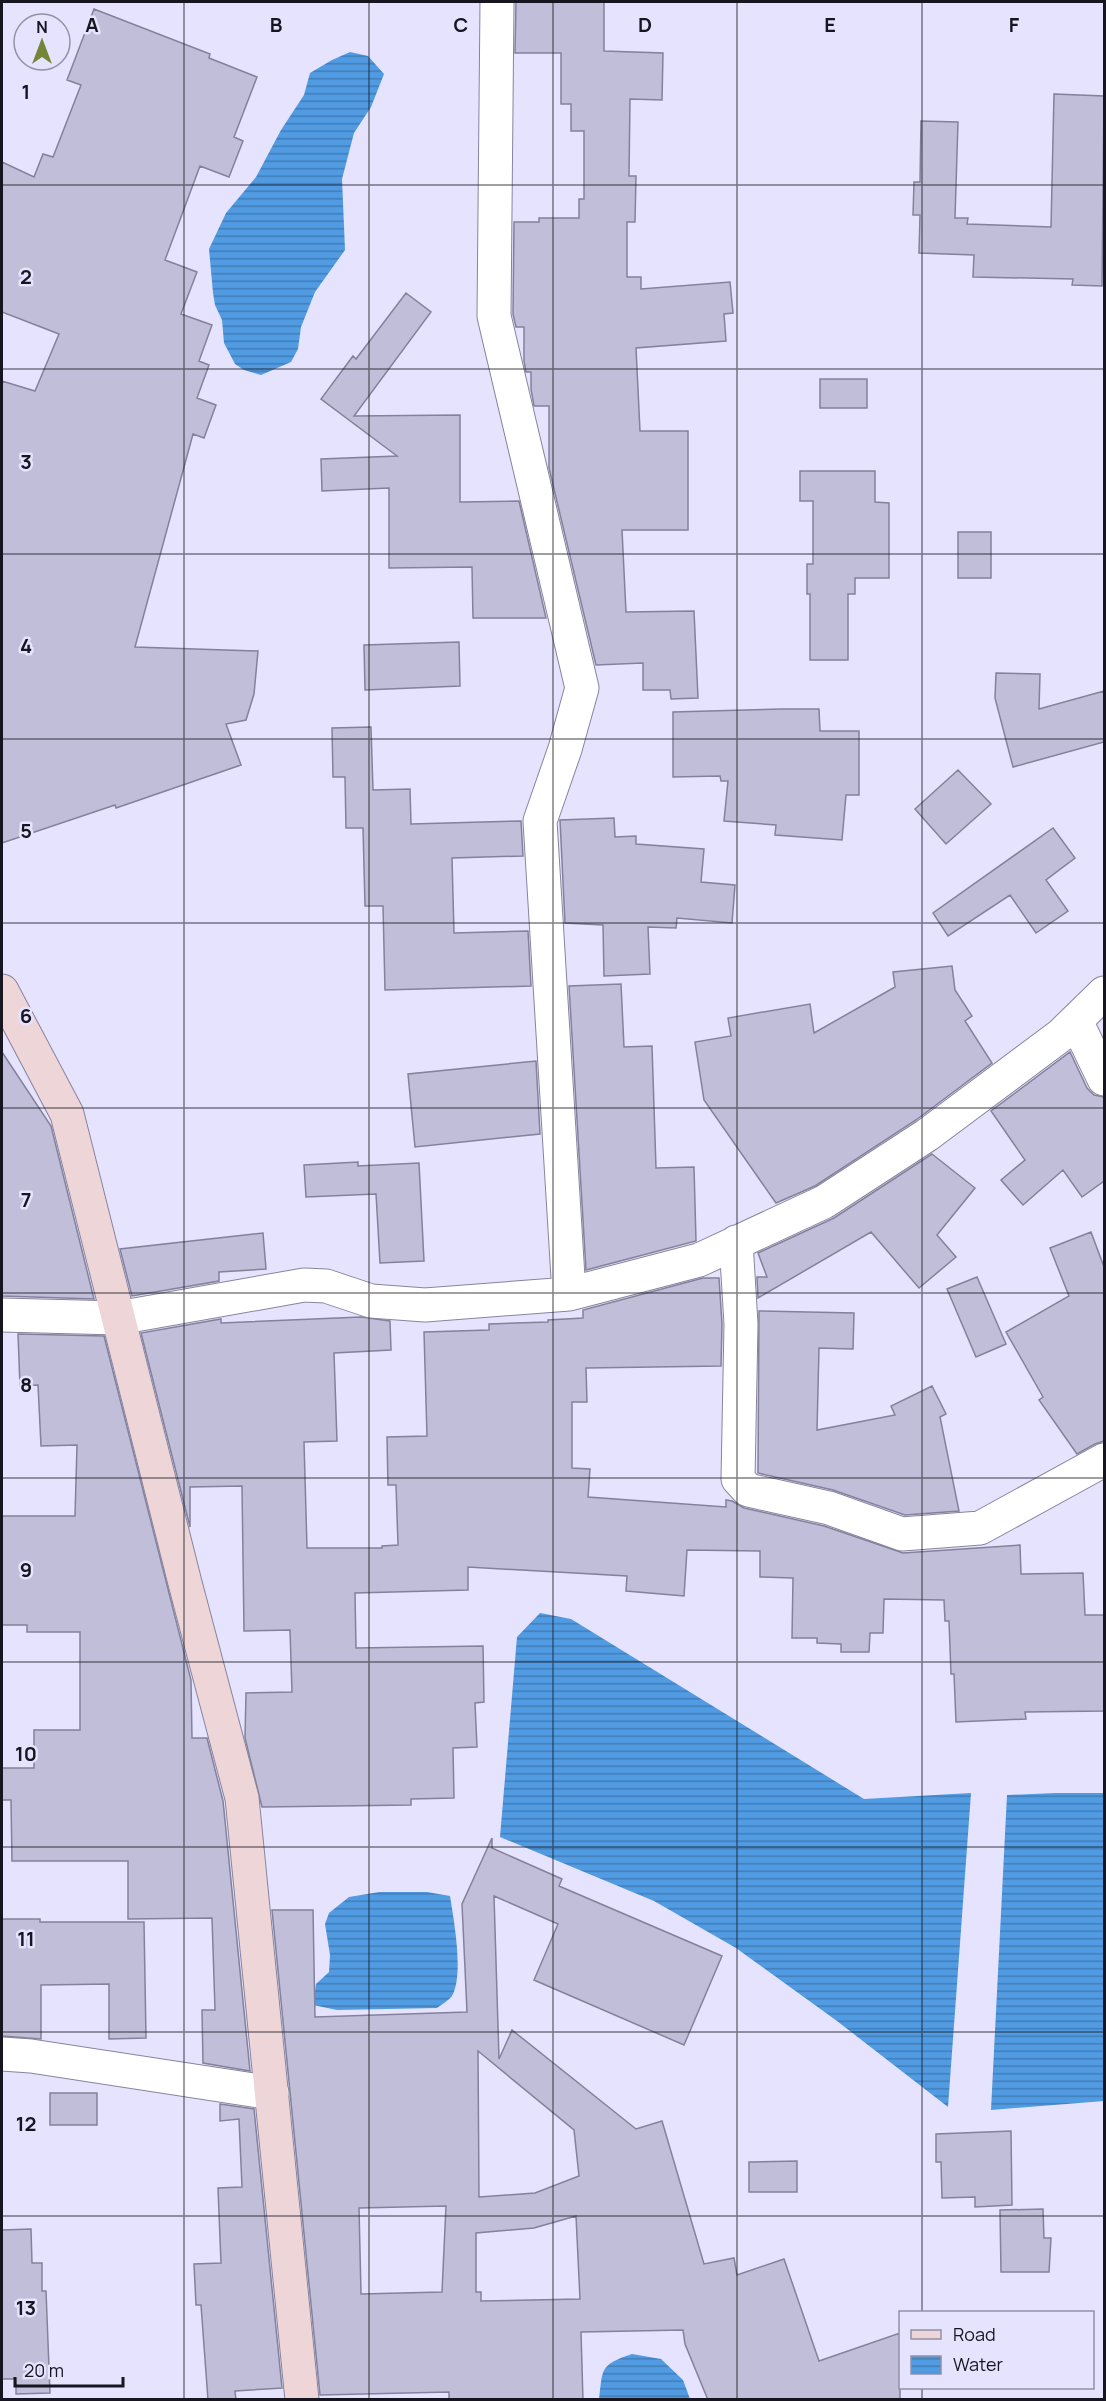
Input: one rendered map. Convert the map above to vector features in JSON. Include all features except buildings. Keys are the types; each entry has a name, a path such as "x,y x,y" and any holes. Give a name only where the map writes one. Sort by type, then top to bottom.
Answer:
{"street":[{"path":"498,2 494,316 582,688 565,749 540,821 569,1294"},
{"path":"2,992 67,1114 242,1798 302,2400"},
{"path":"2,1315 118,1318 304,1285 326,1287 371,1301 424,1305 569,1294 699,1260 824,1202 927,1135 1062,1035 1104,993"},
{"path":"1076,1021 1104,1079"},
{"path":"736,1242 741,1324 738,1479 748,1490 829,1508 902,1534 958,1530 980,1528 1104,1460"},
{"path":"2,2054 32,2055 272,2092"}],"water":[{"path":"350,52 368,56 384,74 371,107 354,133 342,179 345,250 315,292 301,327 298,349 291,362 261,375 244,370 235,364 224,343 222,320 215,305 213,293 209,249 226,213 256,177 281,130 304,95 310,73"},
{"path":"540,1613 571,1619 864,1799 971,1793 948,2107 837,2021 736,1948 654,1901 500,1837 517,1637"},
{"path":"1104,1793 1104,2101 991,2110 1007,1795"},
{"path":"379,1892 427,1892 450,1896 458,1961 456,1986 452,1996 437,2008 337,2010 313,2005 316,1984 329,1972 330,1955 325,1924 329,1913 349,1897"},
{"path":"632,2354 661,2359 683,2380 690,2399 599,2399 602,2374 605,2369 613,2361"}]}
